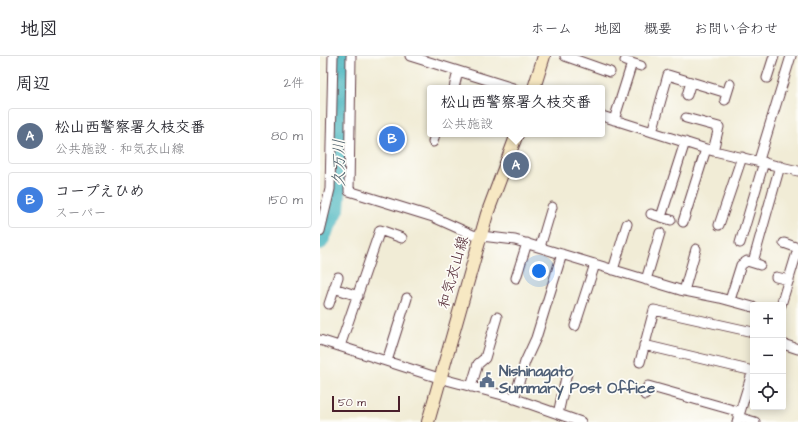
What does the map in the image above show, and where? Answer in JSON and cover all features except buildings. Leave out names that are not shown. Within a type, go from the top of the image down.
[{"type":"main road","points":[[535,85],[544,56]]},
{"type":"main road","name":"和気衣山線","points":[[428,422],[480,235],[516,137]]},
{"type":"street","points":[[320,231],[330,189],[332,56]]},
{"type":"street","points":[[351,56],[349,191],[433,217],[463,231],[527,243],[684,291],[730,300],[750,306]]},
{"type":"street","points":[[410,56],[503,85]]},
{"type":"street","points":[[565,56],[610,72]]},
{"type":"street","points":[[767,78],[774,56]]},
{"type":"street","points":[[740,243],[791,56]]},
{"type":"street","points":[[614,120],[633,64]]},
{"type":"street","points":[[455,85],[458,71]]},
{"type":"street","points":[[652,132],[657,99],[668,75],[728,92]]},
{"type":"street","points":[[687,95],[691,82]]},
{"type":"street","points":[[683,222],[709,150],[719,127],[693,116]]},
{"type":"street","points":[[605,117],[709,150],[762,161],[798,171]]},
{"type":"street","points":[[661,217],[685,142]]},
{"type":"street","points":[[719,225],[742,157]]},
{"type":"street","points":[[730,300],[740,265],[747,260],[757,264],[780,166]]},
{"type":"street","points":[[540,247],[552,207]]},
{"type":"street","points":[[651,214],[671,220]]},
{"type":"street","points":[[613,270],[627,224]]},
{"type":"street","points":[[340,346],[380,230],[402,238]]},
{"type":"street","points":[[646,280],[660,233]]},
{"type":"street","points":[[516,278],[527,243]]},
{"type":"street","points":[[782,302],[798,248],[784,243]]},
{"type":"street","points":[[684,291],[696,249]]},
{"type":"street","points":[[514,399],[525,362],[536,338],[562,254]]},
{"type":"street","points":[[576,326],[595,264]]},
{"type":"street","points":[[776,276],[789,280]]},
{"type":"street","points":[[329,304],[338,277]]},
{"type":"street","points":[[334,288],[358,296]]},
{"type":"street","points":[[387,360],[407,298]]},
{"type":"street","points":[[640,362],[654,310],[750,331]]},
{"type":"street","points":[[471,387],[478,364],[485,358],[497,323]]},
{"type":"street","points":[[320,340],[387,360],[439,378],[514,399],[580,422]]},
{"type":"street","points":[[644,345],[750,369]]},
{"type":"street","points":[[786,345],[798,349]]},
{"type":"street","points":[[558,414],[567,373]]},
{"type":"street","points":[[738,417],[752,374]]},
{"type":"street","points":[[645,395],[648,386],[755,422]]},
{"type":"waterway","name":"久万川","points":[[320,242],[337,209],[341,158],[337,116],[343,106],[344,56]]},
{"type":"place","name":"コープえひめ","points":[[392,139]]},
{"type":"place","name":"松山西警察署久枝交番","points":[[516,165]]},
{"type":"place","name":"Nishinagato Summary Post Office","points":[[487,380]]}]
